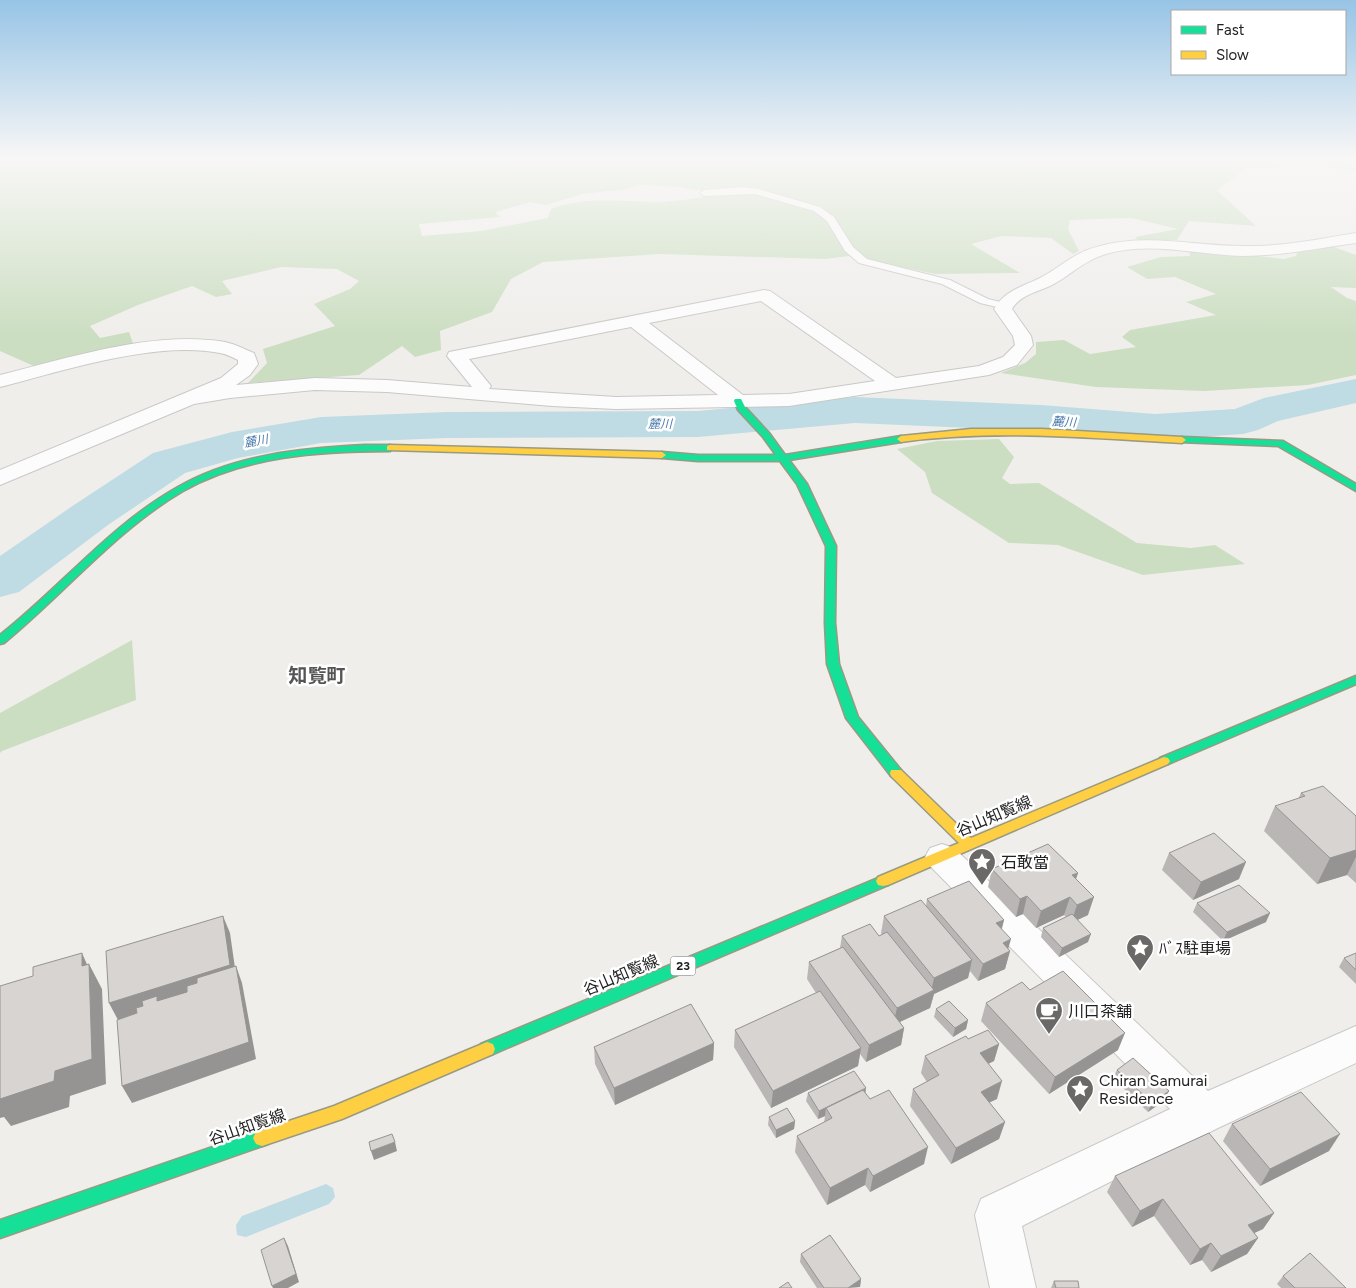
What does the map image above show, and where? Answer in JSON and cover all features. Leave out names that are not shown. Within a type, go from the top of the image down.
[{"type":"street","points":[[191,398],[230,392],[315,384],[387,386],[552,400],[616,403],[740,405],[812,397],[982,371],[1010,361],[1024,345],[1022,336],[1003,309],[1004,306],[1015,296],[1047,281],[1084,256],[1104,250],[1137,244],[1161,244],[1244,251],[1356,238]]},
{"type":"street","points":[[481,386],[456,356],[764,295],[892,384]]},
{"type":"street","points":[[635,321],[740,405],[766,435],[802,484],[831,546],[830,623],[833,664],[852,718],[956,851],[1203,1114]]},
{"type":"street","points":[[0,381],[123,353],[174,346],[225,347],[238,351],[247,357],[248,364],[243,371],[228,382],[0,478]]},
{"type":"street","points":[[0,641],[22,624],[117,536],[160,503],[190,484],[232,467],[264,459],[345,447],[634,452],[698,458],[784,458],[930,434],[980,431],[1058,432],[1138,438],[1280,443],[1356,488]]},
{"type":"street","name":"谷山知覧線","points":[[0,1229],[336,1113],[1356,680]]},
{"type":"street","points":[[1013,1288],[997,1215],[1203,1114],[1356,1044]]},
{"type":"lane","points":[[829,217],[849,249],[863,261],[946,282],[984,301],[1004,306]]},
{"type":"green space","points":[[0,217],[499,217],[419,224],[422,236],[481,231],[548,217],[1246,217],[1256,226],[1189,221],[1177,240],[1138,240],[1135,237],[1178,229],[1131,218],[1070,220],[1068,229],[1079,251],[1073,254],[1051,238],[1002,236],[971,244],[1020,273],[935,274],[850,256],[825,259],[659,254],[543,262],[511,279],[492,312],[440,331],[441,350],[415,357],[402,346],[359,375],[248,383],[267,363],[263,349],[335,326],[314,304],[350,289],[359,281],[337,269],[281,267],[222,281],[232,294],[216,297],[192,286],[138,305],[90,326],[100,338],[129,332],[134,346],[36,367],[0,351]]},
{"type":"green space","points":[[1328,245],[1356,255],[1356,288],[1331,287],[1347,298],[1356,301],[1356,375],[1308,385],[1204,391],[1096,387],[1001,373],[1025,363],[1036,354],[1036,342],[1064,340],[1090,354],[1136,347],[1122,337],[1130,330],[1216,315],[1186,302],[1216,294],[1175,277],[1147,279],[1127,267],[1161,257],[1190,256],[1189,248],[1284,259],[1296,256],[1298,250]]},
{"type":"green space","points":[[999,439],[1014,457],[1002,478],[1010,484],[1039,483],[1137,543],[1191,548],[1215,545],[1245,564],[1143,575],[1058,545],[1009,543],[932,493],[925,472],[897,449],[937,441]]},
{"type":"green space","points":[[132,640],[136,700],[0,753],[0,713]]},
{"type":"water","points":[[326,1184],[333,1188],[335,1197],[329,1204],[246,1237],[237,1235],[236,1225],[242,1216]]},
{"type":"building","points":[[1323,786],[1356,816],[1356,850],[1330,858],[1275,806],[1305,796],[1301,793]]},
{"type":"building","points":[[1214,833],[1246,862],[1201,882],[1169,853]]},
{"type":"building","points":[[1048,844],[1078,873],[1072,875],[1094,897],[1077,905],[1070,897],[1041,911],[1027,896],[1020,899],[992,869]]},
{"type":"building","points":[[969,881],[1004,920],[996,923],[1011,939],[1003,943],[1010,951],[983,964],[927,899]]},
{"type":"building","points":[[1239,885],[1270,913],[1227,932],[1197,903]]},
{"type":"building","points":[[921,900],[972,960],[934,978],[884,916]]},
{"type":"building","points":[[1072,914],[1091,934],[1062,948],[1043,928]]},
{"type":"building","points":[[223,916],[230,965],[109,1003],[106,951]]},
{"type":"building","points":[[870,924],[879,936],[887,932],[934,990],[897,1008],[842,936]]},
{"type":"building","points":[[843,947],[904,1028],[869,1045],[809,962]]},
{"type":"building","points":[[82,953],[82,966],[89,964],[92,1059],[55,1071],[54,1081],[0,1099],[0,986],[33,976],[33,967]]},
{"type":"building","points":[[1356,953],[1356,970],[1344,958]]},
{"type":"building","points":[[236,966],[249,1042],[122,1086],[117,1020],[137,1013],[136,1008],[143,1006],[142,1001],[157,996],[157,1001],[187,992],[187,986],[197,983],[197,978]]},
{"type":"building","name":"川口茶舗","points":[[1063,971],[1125,1033],[1055,1077],[986,1003],[1022,982],[1030,990]]},
{"type":"building","points":[[820,991],[861,1048],[773,1091],[735,1030]]},
{"type":"building","points":[[949,1001],[968,1020],[955,1028],[936,1009]]},
{"type":"building","points":[[691,1004],[714,1043],[614,1088],[594,1047]]},
{"type":"building","points":[[988,1030],[999,1044],[980,1053],[1002,1081],[981,1092],[1005,1122],[956,1148],[913,1089],[939,1075],[925,1056],[966,1036],[968,1039]]},
{"type":"building","points":[[1133,1058],[1169,1091],[1152,1103],[1117,1070]]},
{"type":"building","points":[[854,1071],[866,1088],[819,1111],[808,1093]]},
{"type":"building","points":[[863,1090],[870,1099],[889,1090],[928,1147],[873,1176],[868,1168],[830,1188],[797,1136],[832,1118],[826,1108]]},
{"type":"building","points":[[1301,1092],[1340,1134],[1270,1169],[1232,1124]]},
{"type":"building","points":[[787,1108],[795,1121],[776,1130],[769,1117]]},
{"type":"building","points":[[1209,1133],[1274,1213],[1248,1225],[1258,1238],[1221,1256],[1211,1243],[1200,1249],[1163,1199],[1140,1211],[1115,1176]]},
{"type":"building","points":[[392,1134],[395,1142],[371,1151],[369,1142]]},
{"type":"building","points":[[830,1235],[861,1279],[848,1288],[824,1288],[801,1254]]},
{"type":"building","points":[[284,1238],[296,1274],[272,1286],[261,1250]]},
{"type":"building","points":[[1310,1253],[1346,1288],[1295,1288],[1283,1276]]},
{"type":"building","points":[[1054,1281],[1078,1281],[1079,1288],[1056,1288]]},
{"type":"building","points":[[788,1282],[792,1288],[779,1288]]},
{"type":"waterway","name":"麓川","points":[[0,581],[91,515],[169,463],[232,445],[321,430],[447,425],[698,424],[855,410],[1041,418],[1155,427],[1243,421],[1264,411],[1356,391]]},
{"type":"traffic: fast","points":[[738,401],[741,408],[766,435],[802,484],[831,546],[830,623],[833,664],[852,718],[896,773]]},
{"type":"traffic: fast","points":[[662,455],[698,458],[784,458],[901,439]]},
{"type":"traffic: fast","points":[[1182,440],[1280,443],[1356,488]]},
{"type":"traffic: fast","points":[[0,641],[133,523],[161,501],[190,484],[237,466],[288,454],[339,449],[390,448]]},
{"type":"traffic: fast","points":[[1164,761],[1356,680]]},
{"type":"traffic: fast","points":[[487,1049],[883,881]]},
{"type":"traffic: fast","points":[[0,1229],[262,1138]]},
{"type":"traffic: slow","points":[[901,439],[936,434],[1006,431],[1182,440]]},
{"type":"traffic: slow","points":[[390,448],[662,455]]},
{"type":"traffic: slow","points":[[883,881],[1164,761]]},
{"type":"traffic: slow","points":[[896,773],[969,844]]},
{"type":"traffic: slow","points":[[262,1138],[336,1113],[487,1049]]},
{"type":"place","name":"石敢當","points":[[982,886]]},
{"type":"place","name":"ﾊﾞｽ駐車場","points":[[1140,972]]},
{"type":"place","name":"川口茶舗","points":[[1049,1035]]},
{"type":"place","name":"Chiran Samurai Residence","points":[[1080,1113]]},
{"type":"district","name":"知覧町","points":[[317,675]]}]
